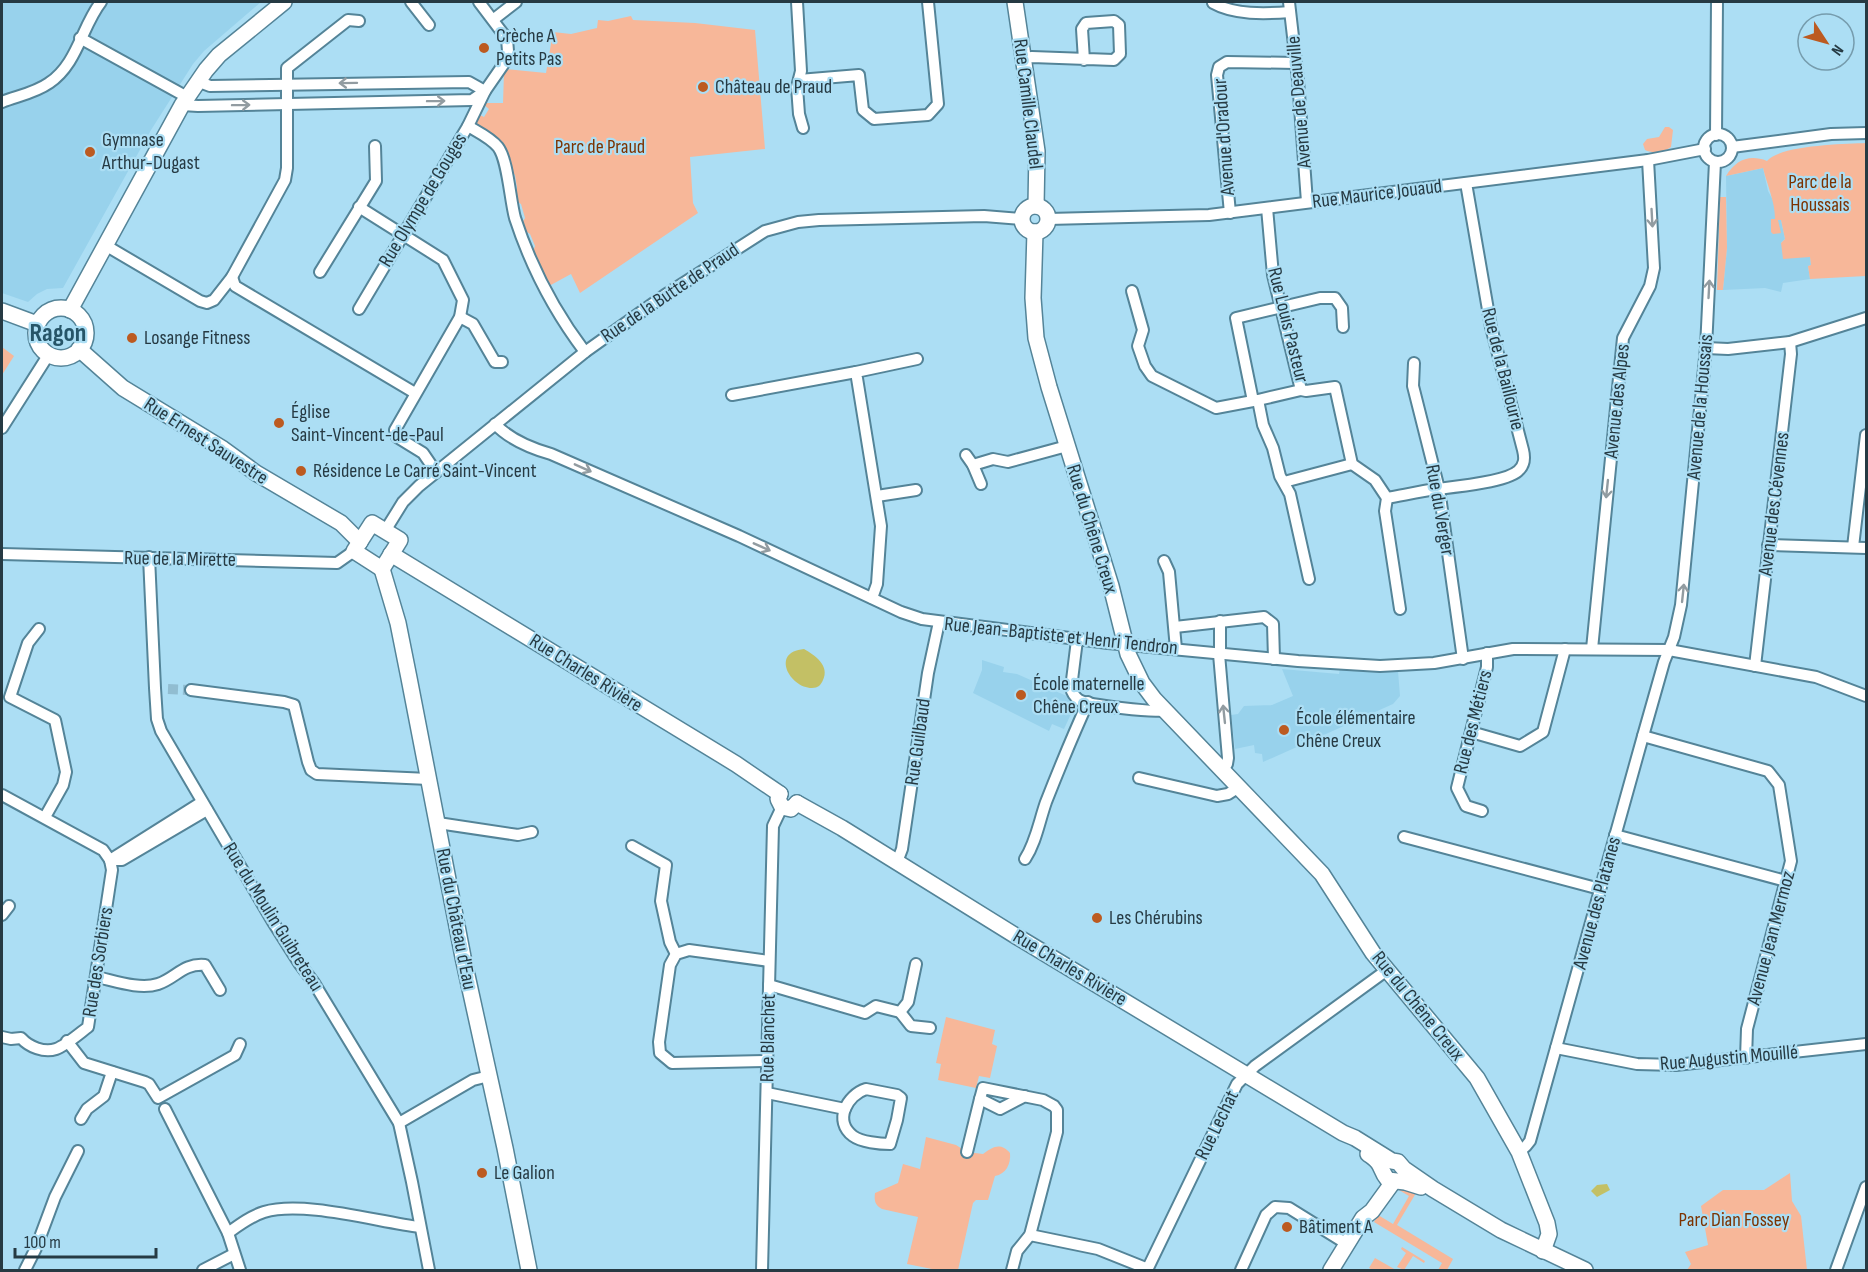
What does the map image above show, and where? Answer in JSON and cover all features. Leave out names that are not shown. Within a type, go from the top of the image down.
[{"type":"street","points":[[2,102],[43,87],[54,80],[70,60],[101,2]]},
{"type":"street","points":[[70,310],[197,81],[219,55],[284,2]]},
{"type":"street","points":[[411,2],[429,25]]},
{"type":"street","points":[[479,2],[494,19],[516,2]]},
{"type":"street","points":[[797,2],[801,71],[797,87],[799,114],[803,128]]},
{"type":"street","points":[[799,80],[860,75],[863,110],[874,119],[928,115],[938,104],[928,2]]},
{"type":"street","name":"Rue Camille Claudel","points":[[1015,2],[1037,151],[1036,206]]},
{"type":"street","points":[[1716,135],[1717,2]]},
{"type":"street","points":[[1213,3],[1224,9],[1271,13],[1289,7]]},
{"type":"street","name":"Avenue de Deauville","points":[[1289,7],[1296,63],[1307,202]]},
{"type":"street","name":"Rue Olympe de Gouges","points":[[359,309],[502,65],[508,51],[507,39],[494,19]]},
{"type":"street","points":[[105,245],[203,302],[214,300],[232,277],[285,180],[288,68],[348,20],[359,21]]},
{"type":"street","points":[[1024,58],[1084,60],[1114,60],[1120,54],[1119,25],[1114,21],[1086,23],[1082,29],[1084,60]]},
{"type":"street","points":[[80,38],[185,101],[198,106],[472,100],[485,91],[471,82],[210,86],[197,81]]},
{"type":"street","name":"Avenue d'Oradour","points":[[1230,213],[1217,75],[1220,66],[1227,62],[1296,63]]},
{"type":"street","points":[[385,83],[385,102]]},
{"type":"street","points":[[468,126],[493,142],[500,151],[515,216],[528,254],[549,298],[585,352]]},
{"type":"street","points":[[1732,147],[1831,134],[1866,133]]},
{"type":"street","points":[[1716,135],[1726,137],[1732,147],[1728,158],[1721,162],[1715,162],[1707,156],[1705,148],[1709,139],[1716,135]]},
{"type":"street","points":[[320,272],[376,180],[375,146]]},
{"type":"street","name":"Rue Maurice Jouaud","points":[[1048,219],[1230,213],[1648,160],[1705,148]]},
{"type":"street","name":"Avenue des Alpes","points":[[1592,649],[1623,338],[1650,286],[1654,268],[1648,160]]},
{"type":"street","name":"Avenue de la Houssais","points":[[1669,650],[1682,605],[1706,348],[1715,162]]},
{"type":"street","name":"Rue de la Baillourie","points":[[1439,489],[1454,489],[1513,474],[1521,467],[1524,456],[1491,327],[1466,183]]},
{"type":"street","points":[[1036,206],[1043,209],[1048,219],[1044,228],[1035,232],[1025,228],[1022,219],[1027,209],[1036,206]]},
{"type":"street","points":[[359,207],[443,260],[463,300],[460,317],[396,426],[395,432],[398,437],[423,453],[436,472]]},
{"type":"street","name":"Rue Louis Pasteur","points":[[1267,208],[1273,275],[1301,390],[1305,392],[1335,387],[1352,464]]},
{"type":"street","name":"Rue de la Butte de Praud","points":[[385,531],[403,502],[436,472],[585,352],[665,295],[765,231],[779,226],[819,220],[984,216],[1022,219]]},
{"type":"street","name":"Rue du Chêne Creux","points":[[1035,232],[1033,298],[1036,338],[1111,586],[1133,667],[1142,683],[1164,710],[1322,874],[1387,969],[1477,1078],[1519,1152],[1549,1229],[1543,1251]]},
{"type":"street","points":[[232,277],[235,286],[415,393]]},
{"type":"street","points":[[1132,291],[1143,330],[1138,346],[1145,366],[1152,376],[1216,408],[1301,390]]},
{"type":"street","points":[[1309,579],[1290,494],[1255,401],[1236,318],[1320,298],[1335,298],[1342,308],[1343,327]]},
{"type":"street","points":[[64,308],[70,310],[81,318],[85,337],[74,354],[61,357],[49,354],[39,345],[37,324],[40,318],[51,310],[64,308]]},
{"type":"street","points":[[2,311],[37,324]]},
{"type":"street","points":[[460,317],[473,324],[495,362],[502,362]]},
{"type":"street","points":[[1706,348],[1728,349],[1790,342],[1866,318]]},
{"type":"street","name":"Avenue des Cévennes","points":[[1755,666],[1790,366],[1790,342]]},
{"type":"street","name":"Rue Ernest Sauvestre","points":[[79,349],[115,382],[223,449],[256,473],[341,523],[361,541],[382,569]]},
{"type":"street","points":[[2,428],[49,354]]},
{"type":"street","points":[[732,396],[917,359]]},
{"type":"street","name":"Rue du Verger","points":[[1414,363],[1413,386],[1439,489],[1463,658]]},
{"type":"street","points":[[856,372],[881,526],[877,584],[872,598]]},
{"type":"street","name":"Rue Jean-Baptiste et Henri Tendron","points":[[495,424],[509,436],[529,446],[739,536],[908,615],[939,622],[1077,640],[1274,659],[1380,666],[1434,663],[1513,649],[1669,650],[1816,677],[1866,696]]},
{"type":"street","points":[[1853,547],[1866,435]]},
{"type":"street","points":[[973,465],[993,459],[1008,462],[1067,446]]},
{"type":"street","points":[[966,455],[981,484]]},
{"type":"street","points":[[1284,482],[1352,464],[1375,480],[1387,498],[1385,511],[1400,609]]},
{"type":"street","points":[[1387,498],[1439,489]]},
{"type":"street","points":[[877,496],[916,490]]},
{"type":"street","points":[[361,541],[372,523],[400,540],[382,569]]},
{"type":"street","name":"Rue de la Mirette","points":[[2,554],[337,563],[361,541]]},
{"type":"street","points":[[1768,545],[1866,548]]},
{"type":"street","name":"Rue Charles Rivière","points":[[391,554],[736,764],[781,800],[785,790],[792,790],[796,794],[797,803],[1343,1133],[1351,1143],[1393,1173],[1433,1189],[1502,1230],[1585,1270]]},
{"type":"street","name":"Rue du Moulin Guibreteau","points":[[149,557],[155,688],[161,731],[273,922],[314,983],[399,1123],[429,1270]]},
{"type":"street","points":[[1164,561],[1169,572],[1176,649]]},
{"type":"street","name":"Rue du Château d'Eau","points":[[382,569],[398,623],[463,957],[529,1270]]},
{"type":"street","points":[[1175,627],[1264,617],[1273,624],[1274,659]]},
{"type":"street","points":[[1220,621],[1220,654],[1228,758],[1222,770]]},
{"type":"street","name":"Rue Guilbaud","points":[[897,862],[902,849],[928,673],[939,622]]},
{"type":"street","points":[[39,629],[28,643],[10,697],[55,720],[66,772],[63,785],[45,817]]},
{"type":"street","points":[[1077,640],[1071,692],[1081,701],[1150,711],[1164,710]]},
{"type":"street","points":[[1471,732],[1520,746],[1543,732],[1565,649]]},
{"type":"street","name":"Avenue des Platanes","points":[[1519,1152],[1530,1141],[1669,650]]},
{"type":"street","name":"Rue des Métiers","points":[[1482,811],[1466,806],[1457,788],[1487,667],[1487,653]]},
{"type":"street","points":[[155,688],[168,689]]},
{"type":"street","points":[[191,690],[294,705],[308,762],[311,770],[317,774],[429,779]]},
{"type":"street","points":[[1025,860],[1034,844],[1037,828],[1088,702]]},
{"type":"street","name":"Avenue Jean Mermoz","points":[[1643,736],[1768,771],[1779,785],[1791,861],[1748,1029],[1746,1058]]},
{"type":"street","points":[[1139,778],[1217,796],[1228,794],[1239,787]]},
{"type":"street","points":[[2,795],[103,850],[110,860],[205,806]]},
{"type":"street","name":"Rue Blanchet","points":[[762,1270],[773,826],[781,800]]},
{"type":"street","points":[[438,823],[518,835],[532,832]]},
{"type":"street","points":[[1615,835],[1786,881]]},
{"type":"street","points":[[1404,837],[1600,889]]},
{"type":"street","points":[[632,846],[666,865],[661,900],[670,942],[676,954]]},
{"type":"street","name":"Rue des Sorbiers","points":[[2,1037],[21,1038],[27,1045],[39,1049],[56,1049],[88,1027],[112,870],[110,860]]},
{"type":"street","points":[[768,1061],[672,1063],[660,1053],[659,1042],[670,965],[676,954],[689,950],[770,961]]},
{"type":"street","points":[[97,978],[137,985],[158,984],[193,964],[204,965],[220,990]]},
{"type":"street","points":[[900,1012],[908,1002],[916,964]]},
{"type":"street","name":"Rue Lechat","points":[[1148,1270],[1237,1084],[1387,969]]},
{"type":"street","points":[[769,985],[865,1013],[876,1006],[900,1012],[911,1026],[930,1028]]},
{"type":"street","points":[[67,1041],[84,1063],[145,1082],[149,1084],[158,1098],[235,1055],[240,1044]]},
{"type":"street","name":"Rue Augustin Mouillé","points":[[1556,1048],[1637,1064],[1676,1065],[1866,1044]]},
{"type":"street","points":[[81,1119],[87,1109],[105,1096],[112,1072]]},
{"type":"street","points":[[399,1123],[473,1080],[489,1076]]},
{"type":"street","points":[[967,1152],[983,1088],[1042,1100],[1057,1110],[1057,1132],[1029,1234],[1017,1251],[1012,1270]]},
{"type":"street","points":[[866,1089],[897,1095],[901,1098],[890,1144],[852,1135],[843,1120],[845,1109],[847,1100],[857,1092],[866,1089]]},
{"type":"street","points":[[767,1093],[845,1109]]},
{"type":"street","points":[[980,1099],[1000,1109],[1025,1096]]},
{"type":"street","points":[[165,1109],[228,1233],[240,1270]]},
{"type":"street","points":[[25,1270],[36,1248],[55,1197],[78,1151]]},
{"type":"street","points":[[1331,1270],[1366,1214],[1372,1211],[1393,1173]]},
{"type":"street","points":[[1836,1270],[1866,1186]]},
{"type":"street","points":[[1241,1270],[1266,1215],[1275,1206],[1289,1208],[1347,1244]]},
{"type":"street","points":[[228,1233],[264,1212],[284,1209],[310,1210],[420,1227]]},
{"type":"street","points":[[1029,1234],[1098,1249],[1148,1270]]},
{"type":"street","points":[[203,1270],[234,1254]]},
{"type":"shaded area","points":[[2,2],[261,2],[204,51],[193,64],[151,130],[63,288],[47,289],[28,302],[2,293]]},
{"type":"shaded area","points":[[1763,168],[1768,191],[1775,204],[1775,219],[1781,220],[1785,239],[1781,243],[1810,257],[1811,265],[1808,266],[1810,279],[1783,283],[1781,292],[1765,288],[1723,290],[1727,248],[1726,176]]},
{"type":"shaded area","points":[[804,649],[817,658],[825,670],[819,686],[812,688],[804,686],[797,682],[787,670],[788,656]]},
{"type":"shaded area","name":"École maternelle Chêne Creux","points":[[982,660],[1004,667],[1003,672],[1017,674],[1069,697],[1069,700],[1076,703],[1064,729],[1052,724],[1049,731],[973,693],[982,670]]},
{"type":"shaded area","name":"École élémentaire Chêne Creux","points":[[1340,668],[1398,671],[1400,696],[1393,704],[1263,762],[1262,754],[1255,753],[1254,745],[1235,749],[1231,715],[1238,714],[1244,706],[1272,705],[1293,696],[1282,669],[1339,674]]},
{"type":"shaded area","points":[[1607,1184],[1610,1190],[1597,1197],[1591,1191],[1597,1185]]},
{"type":"green space","name":"Parc de Praud","points":[[631,16],[633,20],[695,23],[755,30],[765,149],[690,157],[693,203],[698,213],[580,293],[571,274],[549,286],[533,252],[535,246],[530,234],[524,230],[522,223],[525,218],[521,204],[516,201],[515,175],[478,126],[476,120],[478,114],[484,117],[489,109],[484,105],[485,103],[503,103],[506,69],[546,73],[553,32],[571,34],[597,28],[598,20],[608,21]]},
{"type":"green space","points":[[1665,127],[1673,130],[1671,147],[1658,152],[1645,150],[1643,144],[1647,139],[1659,137]]},
{"type":"green space","name":"Parc de la Houssais","points":[[1866,143],[1866,276],[1810,279],[1808,266],[1811,265],[1810,257],[1783,259],[1781,243],[1785,239],[1781,220],[1778,220],[1781,233],[1771,232],[1771,219],[1775,219],[1775,212],[1763,168],[1726,176],[1739,162],[1749,158],[1767,161],[1774,156],[1798,149]]},
{"type":"green space","points":[[1720,197],[1726,197],[1727,248],[1723,290],[1717,290]]},
{"type":"green space","points":[[2,347],[14,356],[2,375]]},
{"type":"green space","points":[[946,1017],[995,1030],[992,1044],[997,1046],[990,1078],[979,1076],[976,1088],[938,1080],[941,1064],[936,1063]]},
{"type":"green space","points":[[926,1137],[956,1145],[967,1152],[983,1154],[1000,1147],[1010,1153],[1007,1168],[995,1176],[988,1200],[976,1200],[973,1203],[958,1270],[937,1270],[907,1264],[918,1217],[882,1209],[875,1201],[875,1193],[898,1183],[903,1164],[920,1169]]},
{"type":"green space","name":"Parc Dian Fossey","points":[[1790,1173],[1792,1201],[1801,1216],[1807,1270],[1687,1270],[1691,1264],[1685,1252],[1708,1245],[1701,1206],[1723,1190],[1764,1190]]},
{"type":"green space","points":[[1400,1189],[1416,1193],[1397,1225],[1453,1259],[1447,1270],[1438,1270],[1442,1263],[1374,1222],[1378,1215],[1393,1224],[1409,1196]]},
{"type":"green space","points":[[1402,1247],[1425,1261],[1424,1263],[1413,1256],[1404,1270],[1397,1267],[1406,1253],[1401,1249]]},
{"type":"green space","points":[[1375,1258],[1396,1270],[1369,1268]]},
{"type":"tunnel","points":[[168,689],[191,690]]},
{"type":"place","name":"Crèche A Petits Pas","points":[[484,48]]},
{"type":"place","name":"Château de Praud","points":[[703,87]]},
{"type":"place","name":"Gymnase Arthur-Dugast","points":[[90,152]]},
{"type":"place","name":"Losange Fitness","points":[[132,338]]},
{"type":"place","name":"Église Saint-Vincent-de-Paul","points":[[279,423]]},
{"type":"place","name":"Résidence Le Carré Saint-Vincent","points":[[301,471]]},
{"type":"place","name":"École maternelle Chêne Creux","points":[[1021,695]]},
{"type":"place","name":"École élémentaire Chêne Creux","points":[[1284,730]]},
{"type":"place","name":"Les Chérubins","points":[[1097,918]]},
{"type":"place","name":"Le Galion","points":[[482,1173]]},
{"type":"place","name":"Bâtiment A","points":[[1287,1227]]},
{"type":"district","name":"Ragon","points":[[58,333]]}]
